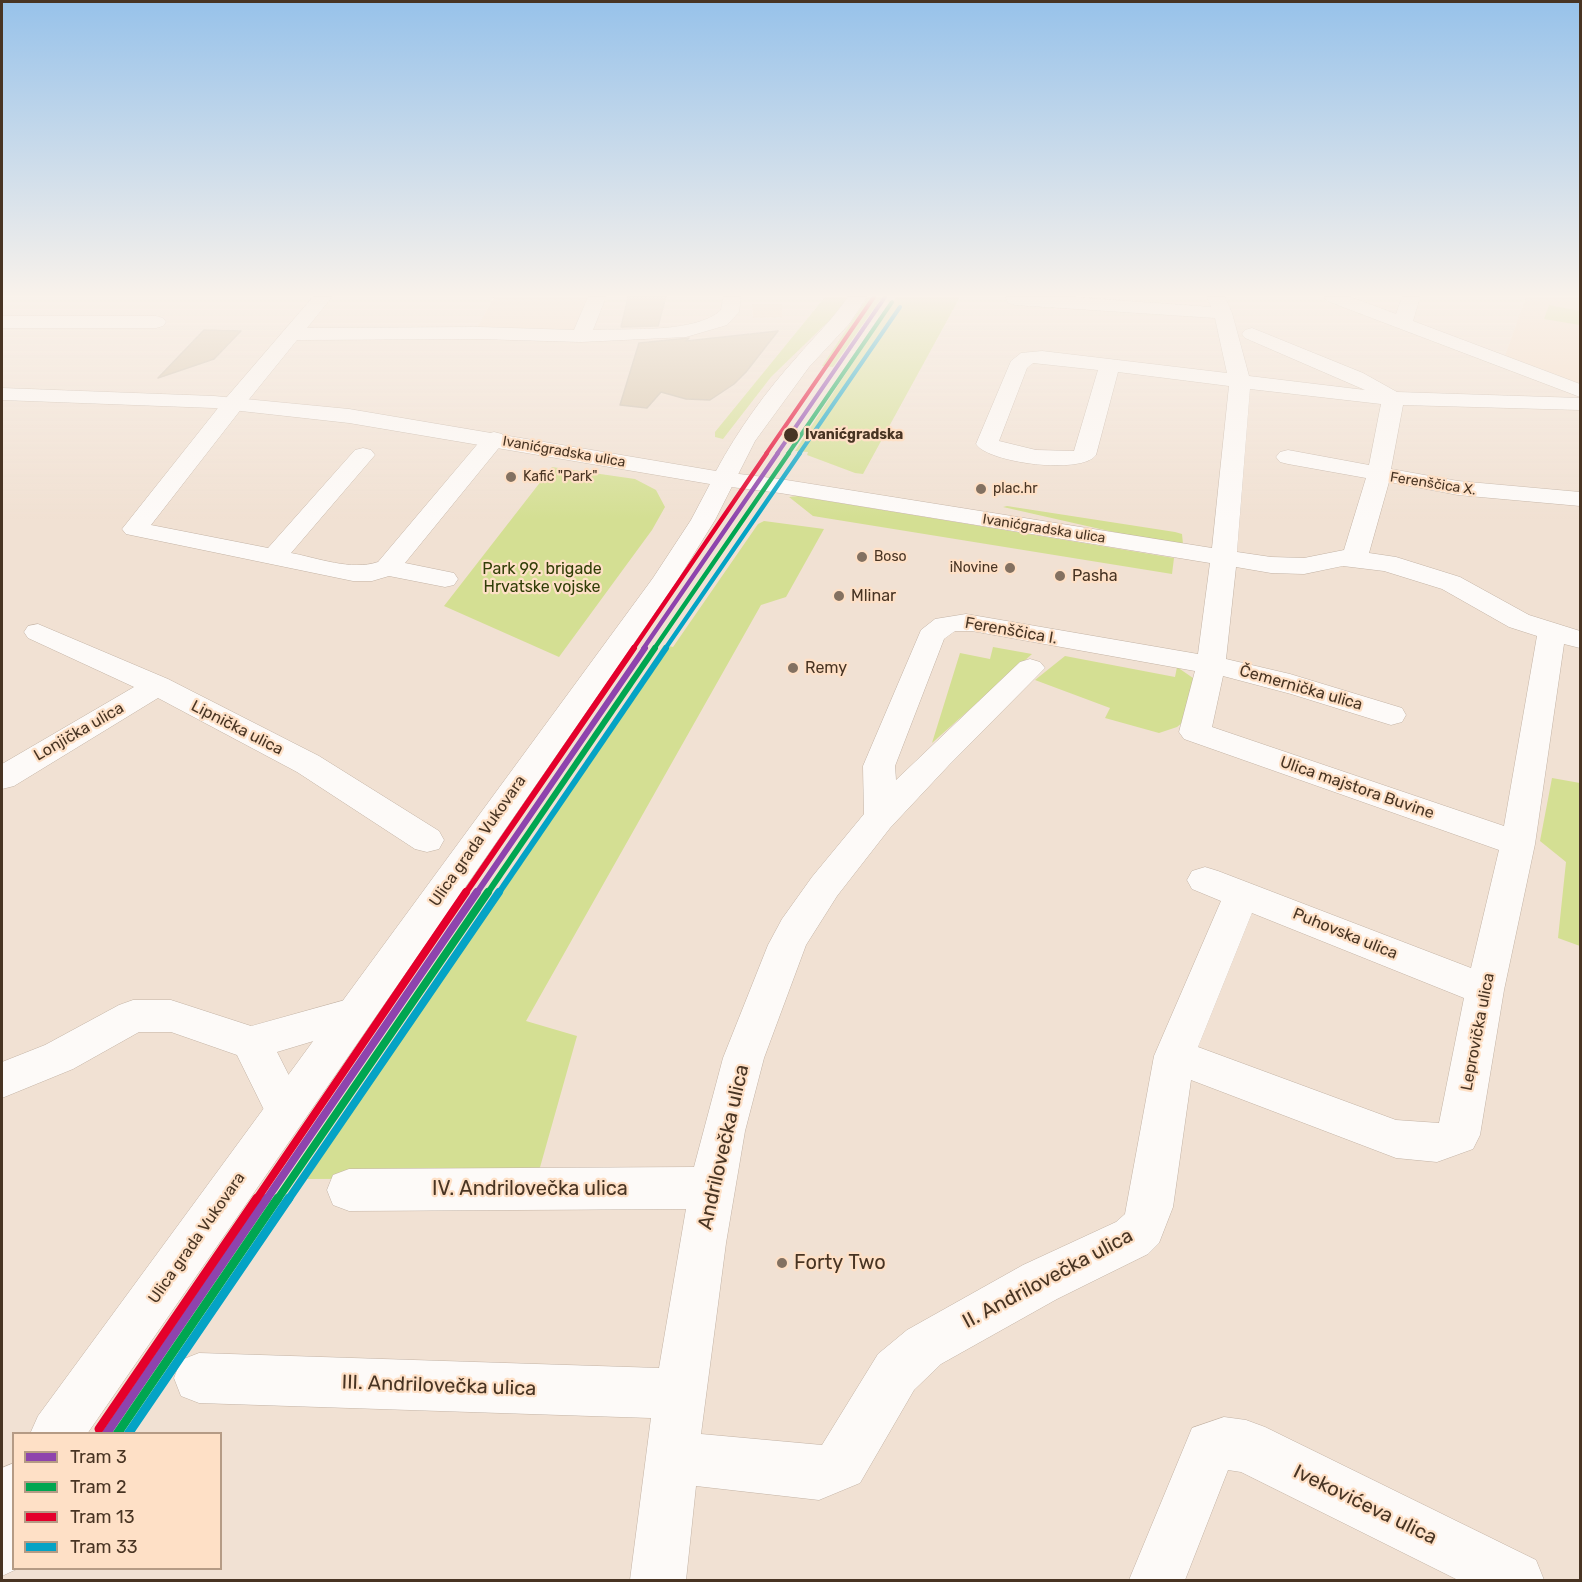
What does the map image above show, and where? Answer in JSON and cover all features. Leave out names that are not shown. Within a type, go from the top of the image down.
[{"type":"street","points":[[261,371],[135,529],[353,573],[372,573],[387,568],[445,579]]},
{"type":"street","name":"Ulica grada Vukovara","points":[[57,1432],[664,580],[703,520],[744,440],[796,371]]},
{"type":"street","points":[[1016,371],[987,444],[1005,451],[1068,460],[1080,459],[1084,455],[1108,371]]},
{"type":"street","points":[[1146,371],[1393,399],[1581,405]]},
{"type":"street","points":[[1211,665],[1224,559],[1240,383],[1237,371]]},
{"type":"street","points":[[1341,371],[1385,392],[1393,399]]},
{"type":"street","points":[[1527,371],[1581,391]]},
{"type":"street","name":"Ivanićgradska ulica","points":[[2,394],[104,396],[234,403],[349,416],[723,479],[780,486],[1224,559],[1290,567],[1354,558],[1387,562],[1444,580],[1519,621],[1570,632]]},
{"type":"street","points":[[1354,558],[1365,531],[1379,475],[1393,399]]},
{"type":"street","name":"Ivanićgradska ulica","points":[[387,568],[494,439]]},
{"type":"street","points":[[273,558],[363,455]]},
{"type":"street","name":"Ferenščica X.","points":[[1288,457],[1484,492],[1581,499]]},
{"type":"street","name":"Ferenščica I.","points":[[881,814],[879,766],[931,636],[938,627],[958,622],[972,623],[1211,665]]},
{"type":"street","name":"Lipnička ulica","points":[[38,632],[158,686],[308,764],[428,840]]},
{"type":"street","name":"Leprovička ulica","points":[[1174,1056],[1396,1139],[1437,1143],[1458,1135],[1485,990],[1570,632]]},
{"type":"street","name":"Čemernička ulica","points":[[1211,665],[1295,684],[1391,715]]},
{"type":"street","name":"Ulica majstora Buvine","points":[[1211,665],[1195,732],[1518,844]]},
{"type":"street","name":"Andrilovečka ulica","points":[[658,1581],[679,1394],[711,1188],[734,1085],[759,1013],[798,924],[881,814],[1030,668]]},
{"type":"street","name":"Lonjička ulica","points":[[5,771],[158,686]]},
{"type":"street","name":"Puhovska ulica","points":[[1223,887],[1485,990]]},
{"type":"street","name":"II. Andrilovečka ulica","points":[[672,1457],[819,1473],[841,1464],[896,1372],[924,1347],[1040,1282],[1132,1238],[1143,1228],[1150,1207],[1174,1056],[1223,887]]},
{"type":"street","points":[[2,1080],[59,1057],[133,1016],[171,1016],[251,1043],[356,1013]]},
{"type":"street","points":[[251,1043],[286,1112]]},
{"type":"street","name":"IV. Andrilovečka ulica","points":[[349,1190],[711,1188]]},
{"type":"street","name":"III. Andrilovečka ulica","points":[[199,1378],[679,1394]]},
{"type":"street","name":"Ulica grada Vukovara","points":[[66,1432],[93,1384]]},
{"type":"street","name":"Ivekovićeva ulica","points":[[1157,1581],[1211,1447],[1224,1443],[1246,1446],[1516,1581]]},
{"type":"street","points":[[2,1506],[12,1493]]},
{"type":"street","points":[[2,1548],[12,1528]]},
{"type":"shaded area","points":[[1543,371],[1580,371],[1580,385]]},
{"type":"green space","points":[[765,371],[777,371],[723,439],[715,437],[715,432]]},
{"type":"green space","points":[[848,371],[920,371],[863,474],[807,455],[808,452],[795,451]]},
{"type":"green space","name":"Park 99. brigade Hrvatske vojske","points":[[552,467],[635,479],[656,490],[665,507],[652,530],[559,657],[444,606]]},
{"type":"green space","points":[[798,496],[1174,558],[1172,574],[813,516],[789,497]]},
{"type":"green space","points":[[1003,507],[1175,532],[1182,534],[1183,544],[1131,536]]},
{"type":"green space","points":[[764,521],[824,529],[786,597],[761,605],[526,1021],[577,1036],[537,1178],[307,1179],[664,645],[673,647],[758,524]]},
{"type":"green space","points":[[993,647],[1032,654],[932,743],[960,653],[990,659]]},
{"type":"green space","points":[[1065,656],[1175,677],[1177,667],[1193,678],[1196,702],[1188,718],[1177,727],[1159,733],[1105,718],[1110,708],[1035,680]]},
{"type":"green space","points":[[1552,778],[1580,783],[1580,946],[1558,938],[1566,862],[1540,841]]},
{"type":"building","points":[[165,371],[179,371],[158,378]]},
{"type":"building","points":[[630,371],[747,371],[734,384],[710,400],[686,399],[661,392],[647,408],[620,405]]},
{"type":"tram line","name":"13","points":[[99,1429],[823,371]]},
{"type":"tram line","name":"3","points":[[107,1432],[834,371]]},
{"type":"tram line","name":"2","points":[[118,1432],[845,371]]},
{"type":"tram line","name":"33","points":[[129,1432],[856,371]]},
{"type":"place","name":"Ivanićgradska","points":[[791,435]]},
{"type":"place","name":"Kafić \"Park\"","points":[[511,477]]},
{"type":"place","name":"plac.hr","points":[[981,489]]},
{"type":"place","name":"Boso","points":[[862,557]]},
{"type":"place","name":"iNovine","points":[[1010,568]]},
{"type":"place","name":"Pasha","points":[[1060,576]]},
{"type":"place","name":"Mlinar","points":[[839,596]]},
{"type":"place","name":"Remy","points":[[793,668]]},
{"type":"place","name":"Forty Two","points":[[782,1263]]}]
